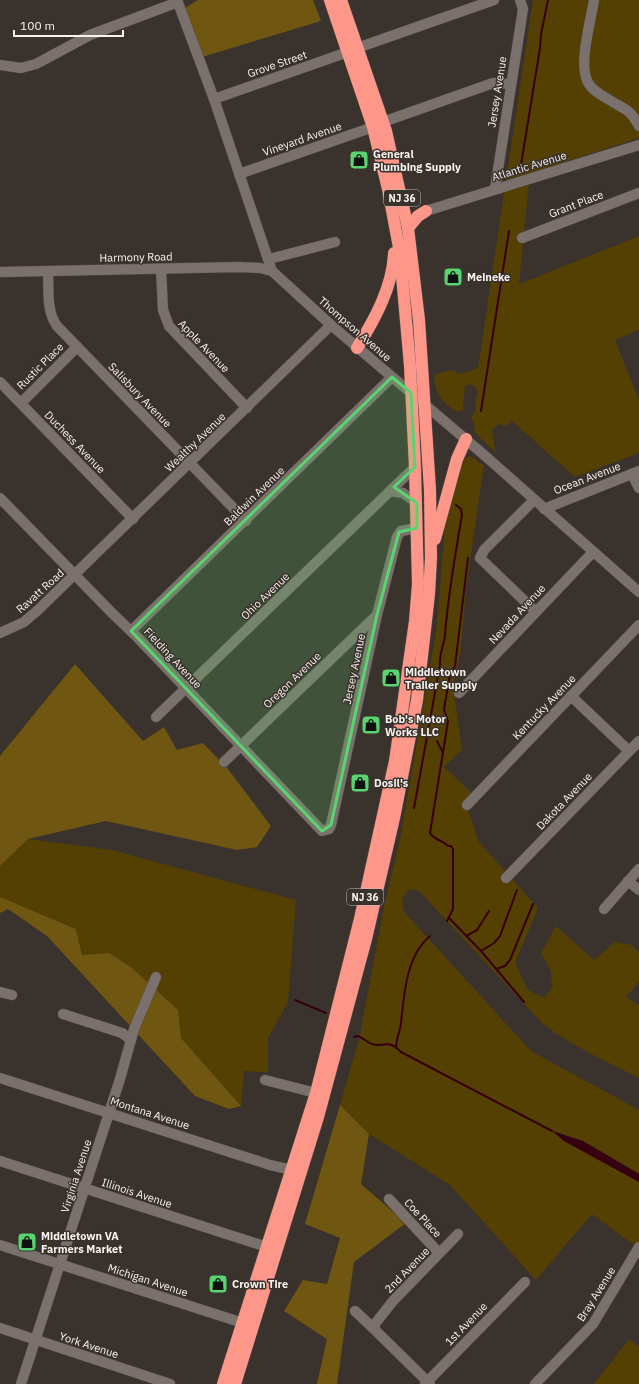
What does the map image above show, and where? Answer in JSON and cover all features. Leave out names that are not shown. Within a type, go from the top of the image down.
[{"type":"highway","name":"NJ 36","points":[[330,0],[353,50]]},
{"type":"highway","name":"NJ 36","points":[[235,1384],[318,1117],[366,939],[394,818],[417,700],[425,635],[431,558],[430,490],[418,320],[404,203],[353,50],[341,0]]},
{"type":"highway","name":"NJ 36","points":[[223,1384],[316,1093],[360,919],[395,761],[415,621],[418,568],[417,503],[411,394],[400,253],[378,124]]},
{"type":"highway","points":[[404,203],[412,208],[426,210]]},
{"type":"highway","points":[[408,228],[418,216],[426,210]]},
{"type":"highway","points":[[358,348],[368,331],[392,274],[395,226]]},
{"type":"highway","points":[[431,558],[441,513],[466,439]]},
{"type":"street","name":"Grove Street","points":[[214,99],[494,0]]},
{"type":"street","name":"Jersey Avenue","points":[[495,189],[523,9],[520,0]]},
{"type":"street","points":[[594,0],[584,62],[585,76],[589,84],[596,92],[625,108],[633,115],[639,126]]},
{"type":"street","points":[[0,65],[21,68],[36,64],[90,35],[178,1],[214,99],[269,259],[272,272]]},
{"type":"street","name":"Vineyard Avenue","points":[[239,174],[493,83],[511,84]]},
{"type":"street","name":"Atlantic Avenue","points":[[426,210],[639,145]]},
{"type":"street","name":"Grant Place","points":[[522,238],[639,193]]},
{"type":"street","points":[[269,259],[335,242]]},
{"type":"street","name":"Harmony Road","points":[[0,272],[250,268],[272,272]]},
{"type":"street","name":"Apple Avenue","points":[[161,269],[163,310],[169,326],[247,408]]},
{"type":"street","name":"Salisbury Avenue","points":[[48,271],[51,315],[57,326],[246,521]]},
{"type":"street","name":"Thompson Avenue","points":[[272,272],[411,394],[466,439],[639,592]]},
{"type":"street","name":"Wealthy Avenue","points":[[75,576],[331,325]]},
{"type":"street","name":"Rustic Place","points":[[21,402],[77,347]]},
{"type":"street","name":"Baldwin Avenue","points":[[132,631],[392,377]]},
{"type":"street","name":"Duchess Avenue","points":[[0,382],[134,519]]},
{"type":"street","name":"Ohio Avenue","points":[[156,717],[415,467]]},
{"type":"street","points":[[636,472],[639,488]]},
{"type":"street","name":"Ocean Avenue","points":[[544,509],[636,472]]},
{"type":"street","points":[[390,491],[403,493],[417,503]]},
{"type":"street","name":"Fielding Avenue","points":[[0,498],[75,576],[132,631],[318,828],[322,831],[329,829]]},
{"type":"street","points":[[534,500],[484,550],[480,558],[536,612]]},
{"type":"street","name":"Jersey Avenue","points":[[329,829],[377,615],[397,537],[401,532],[417,528]]},
{"type":"street","name":"Nevada Avenue","points":[[459,694],[593,552]]},
{"type":"street","name":"Ravatt Road","points":[[0,633],[16,627],[29,618],[75,576]]},
{"type":"street","name":"Oregon Avenue","points":[[224,762],[377,615]]},
{"type":"street","name":"Kentucky Avenue","points":[[467,805],[639,625]]},
{"type":"street","points":[[571,696],[629,751]]},
{"type":"street","name":"Dakota Avenue","points":[[506,878],[639,741]]},
{"type":"street","points":[[604,909],[639,869]]},
{"type":"street","points":[[628,881],[639,890]]},
{"type":"street","name":"Virginia Avenue","points":[[21,1384],[85,1188],[131,1040],[156,977]]},
{"type":"street","points":[[0,992],[12,996]]},
{"type":"street","points":[[63,1014],[122,1034],[131,1040]]},
{"type":"street","name":"Montana Avenue","points":[[0,1078],[270,1165],[292,1170]]},
{"type":"street","points":[[265,1080],[316,1093]]},
{"type":"street","name":"Illinois Avenue","points":[[0,1161],[267,1247]]},
{"type":"street","name":"Coe Place","points":[[389,1199],[439,1253]]},
{"type":"street","name":"2nd Avenue","points":[[374,1326],[439,1253],[458,1234]]},
{"type":"street","name":"Michigan Avenue","points":[[0,1245],[242,1323]]},
{"type":"street","name":"Bray Avenue","points":[[535,1384],[594,1324],[639,1247]]},
{"type":"street","name":"1st Avenue","points":[[427,1383],[525,1282]]},
{"type":"street","points":[[355,1311],[374,1326],[427,1383]]},
{"type":"street","name":"York Avenue","points":[[0,1328],[170,1384]]},
{"type":"highlighted area","points":[[392,377],[411,393],[415,467],[394,487],[417,503],[417,528],[399,532],[377,615],[331,825],[322,831],[131,631]]},
{"type":"shaded area","points":[[198,0],[313,0],[321,21],[202,57],[183,9]]},
{"type":"shaded area","points":[[533,0],[639,0],[639,138],[530,173],[519,284],[639,236],[639,330],[615,340],[639,400],[639,453],[575,477],[511,420],[507,426],[499,424],[492,430],[496,453],[474,432],[475,427],[471,417],[476,411],[475,400],[478,393],[477,389],[470,384],[465,386],[463,410],[457,412],[444,401],[435,385],[435,374],[452,370],[461,374],[478,368]]},
{"type":"shaded area","points":[[470,456],[484,465],[466,588],[461,649],[453,686],[462,750],[444,767],[473,794],[465,802],[479,842],[538,908],[515,963],[528,990],[544,998],[552,987],[551,971],[541,953],[556,926],[594,960],[615,942],[632,945],[639,952],[639,982],[626,997],[639,1005],[639,1078],[577,1046],[542,1023],[419,891],[410,890],[404,896],[403,906],[406,914],[531,1051],[639,1110],[639,1174],[583,1141],[553,1131],[564,1141],[639,1182],[639,1249],[592,1214],[536,1280],[450,1185],[369,1134],[340,1105],[359,1039],[385,902],[401,835],[437,626],[445,526],[462,463],[465,458]]},
{"type":"shaded area","points":[[75,664],[143,741],[164,727],[177,750],[203,743],[228,769],[271,826],[257,847],[237,850],[106,821],[28,839],[0,866],[0,756]]},
{"type":"shaded area","points":[[28,839],[112,850],[296,900],[288,1002],[268,1038],[268,1072],[244,1071],[241,1106],[181,1038],[178,1010],[132,968],[109,953],[82,955],[76,929],[0,897],[0,866]]},
{"type":"shaded area","points":[[0,897],[76,929],[82,955],[109,953],[132,968],[178,1010],[181,1038],[241,1106],[229,1109],[195,1096],[47,936],[8,909],[0,913]]},
{"type":"shaded area","points":[[340,1105],[369,1134],[361,1184],[406,1223],[354,1262],[337,1384],[317,1384],[327,1339],[284,1311],[303,1280],[327,1284],[340,1238],[305,1224]]},
{"type":"shaded area","points":[[552,1131],[583,1141],[639,1174],[639,1182],[564,1141]]},
{"type":"shaded area","points":[[629,1339],[639,1347],[639,1384],[594,1384]]},
{"type":"waterway","points":[[521,165],[541,34],[548,0]]},
{"type":"waterway","points":[[481,411],[509,231]]},
{"type":"waterway","points":[[414,808],[440,665],[454,560],[462,515],[461,509],[456,505]]},
{"type":"waterway","points":[[447,921],[453,909],[453,849],[451,846],[448,846],[430,833],[448,721],[444,710],[450,675],[455,666],[468,558]]},
{"type":"waterway","points":[[437,741],[443,753]]},
{"type":"waterway","points":[[481,951],[494,943],[500,936],[517,890]]},
{"type":"waterway","points":[[496,969],[505,966],[510,960],[533,904]]},
{"type":"waterway","points":[[466,936],[477,930],[489,911]]},
{"type":"waterway","points":[[449,918],[481,951],[524,1002]]},
{"type":"waterway","points":[[396,1048],[405,988],[411,965],[422,944],[430,936]]},
{"type":"waterway","points":[[295,1000],[326,1013]]},
{"type":"waterway","points":[[354,1037],[358,1036],[372,1044],[393,1045],[401,1052],[552,1131]]},
{"type":"place","name":"General Plumbing Supply","points":[[359,160]]},
{"type":"place","name":"Meineke","points":[[453,277]]},
{"type":"place","name":"Middletown Trailer Supply","points":[[391,678]]},
{"type":"place","name":"Bob's Motor Works LLC","points":[[371,725]]},
{"type":"place","name":"Dosil's","points":[[360,783]]},
{"type":"place","name":"Middletown VA Farmers Market","points":[[27,1242]]},
{"type":"place","name":"Crown Tire","points":[[218,1284]]}]
